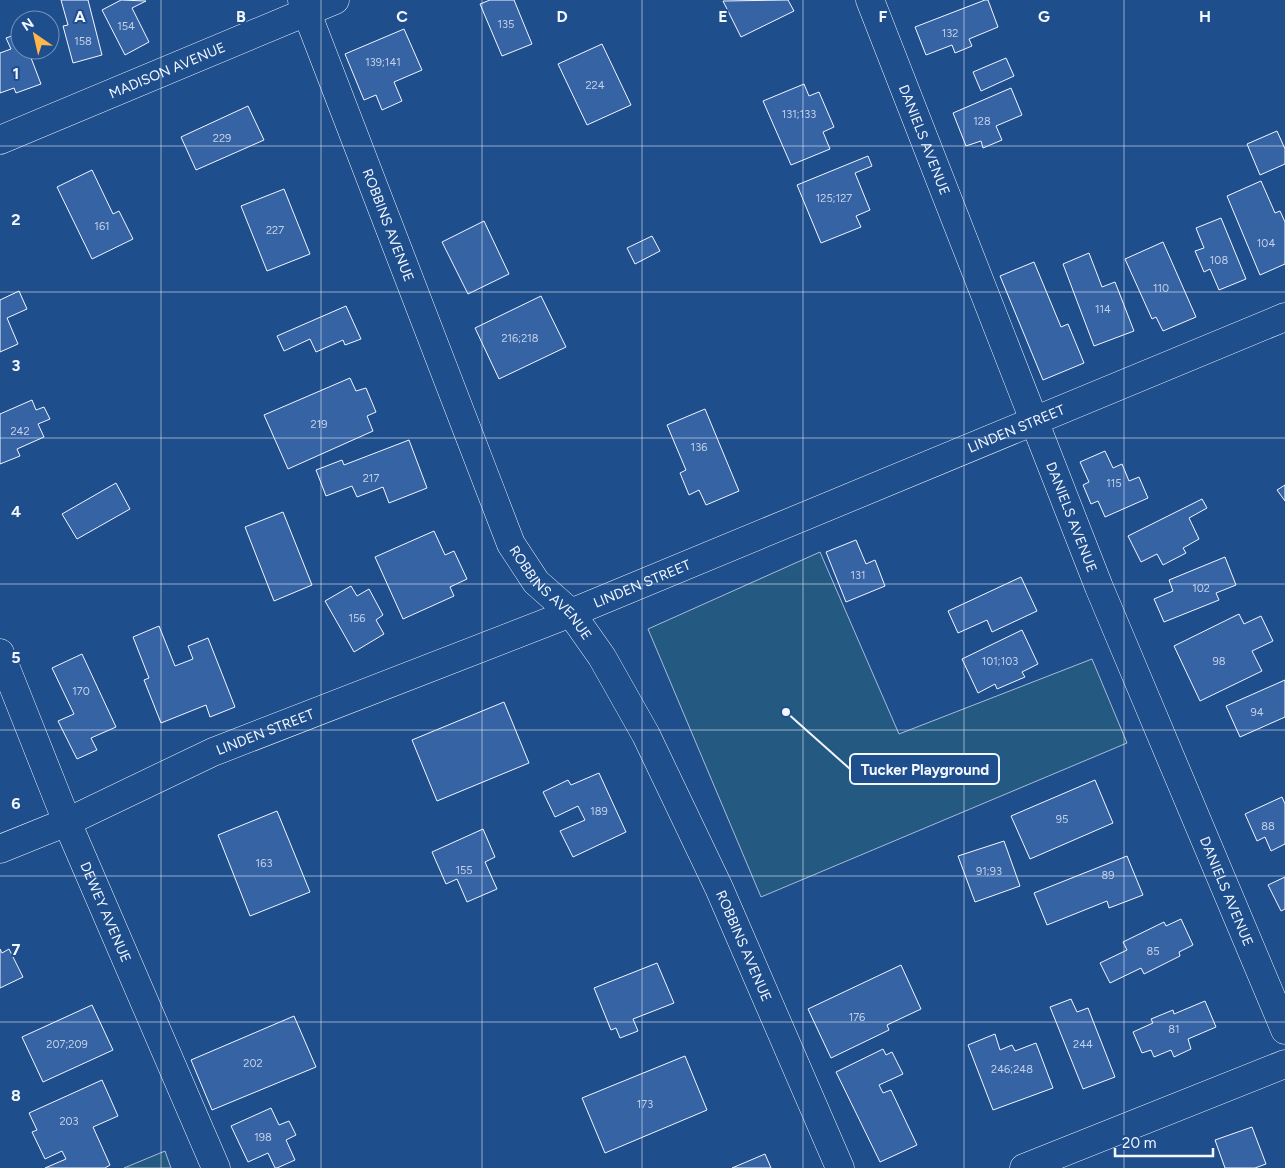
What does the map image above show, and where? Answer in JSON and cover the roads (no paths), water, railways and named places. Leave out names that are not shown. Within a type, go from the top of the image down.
[{"type":"street","name":"MADISON AVENUE","points":[[0,140],[305,6],[335,0]]},
{"type":"street","name":"DANIELS AVENUE","points":[[870,0],[1174,768],[1285,1030]]},
{"type":"street","name":"ROBBINS AVENUE","points":[[305,6],[511,544],[536,582],[571,613],[602,658],[654,753],[719,888],[840,1168]]},
{"type":"street","name":"LINDEN STREET","points":[[0,849],[67,822],[213,752],[571,613],[1036,422],[1285,317]]},
{"type":"street","name":"DEWEY AVENUE","points":[[0,654],[67,822],[216,1168]]},
{"type":"street","points":[[1024,1168],[1285,1064]]},
{"type":"place","name":"Tucker Playground","points":[[786,712]]}]
